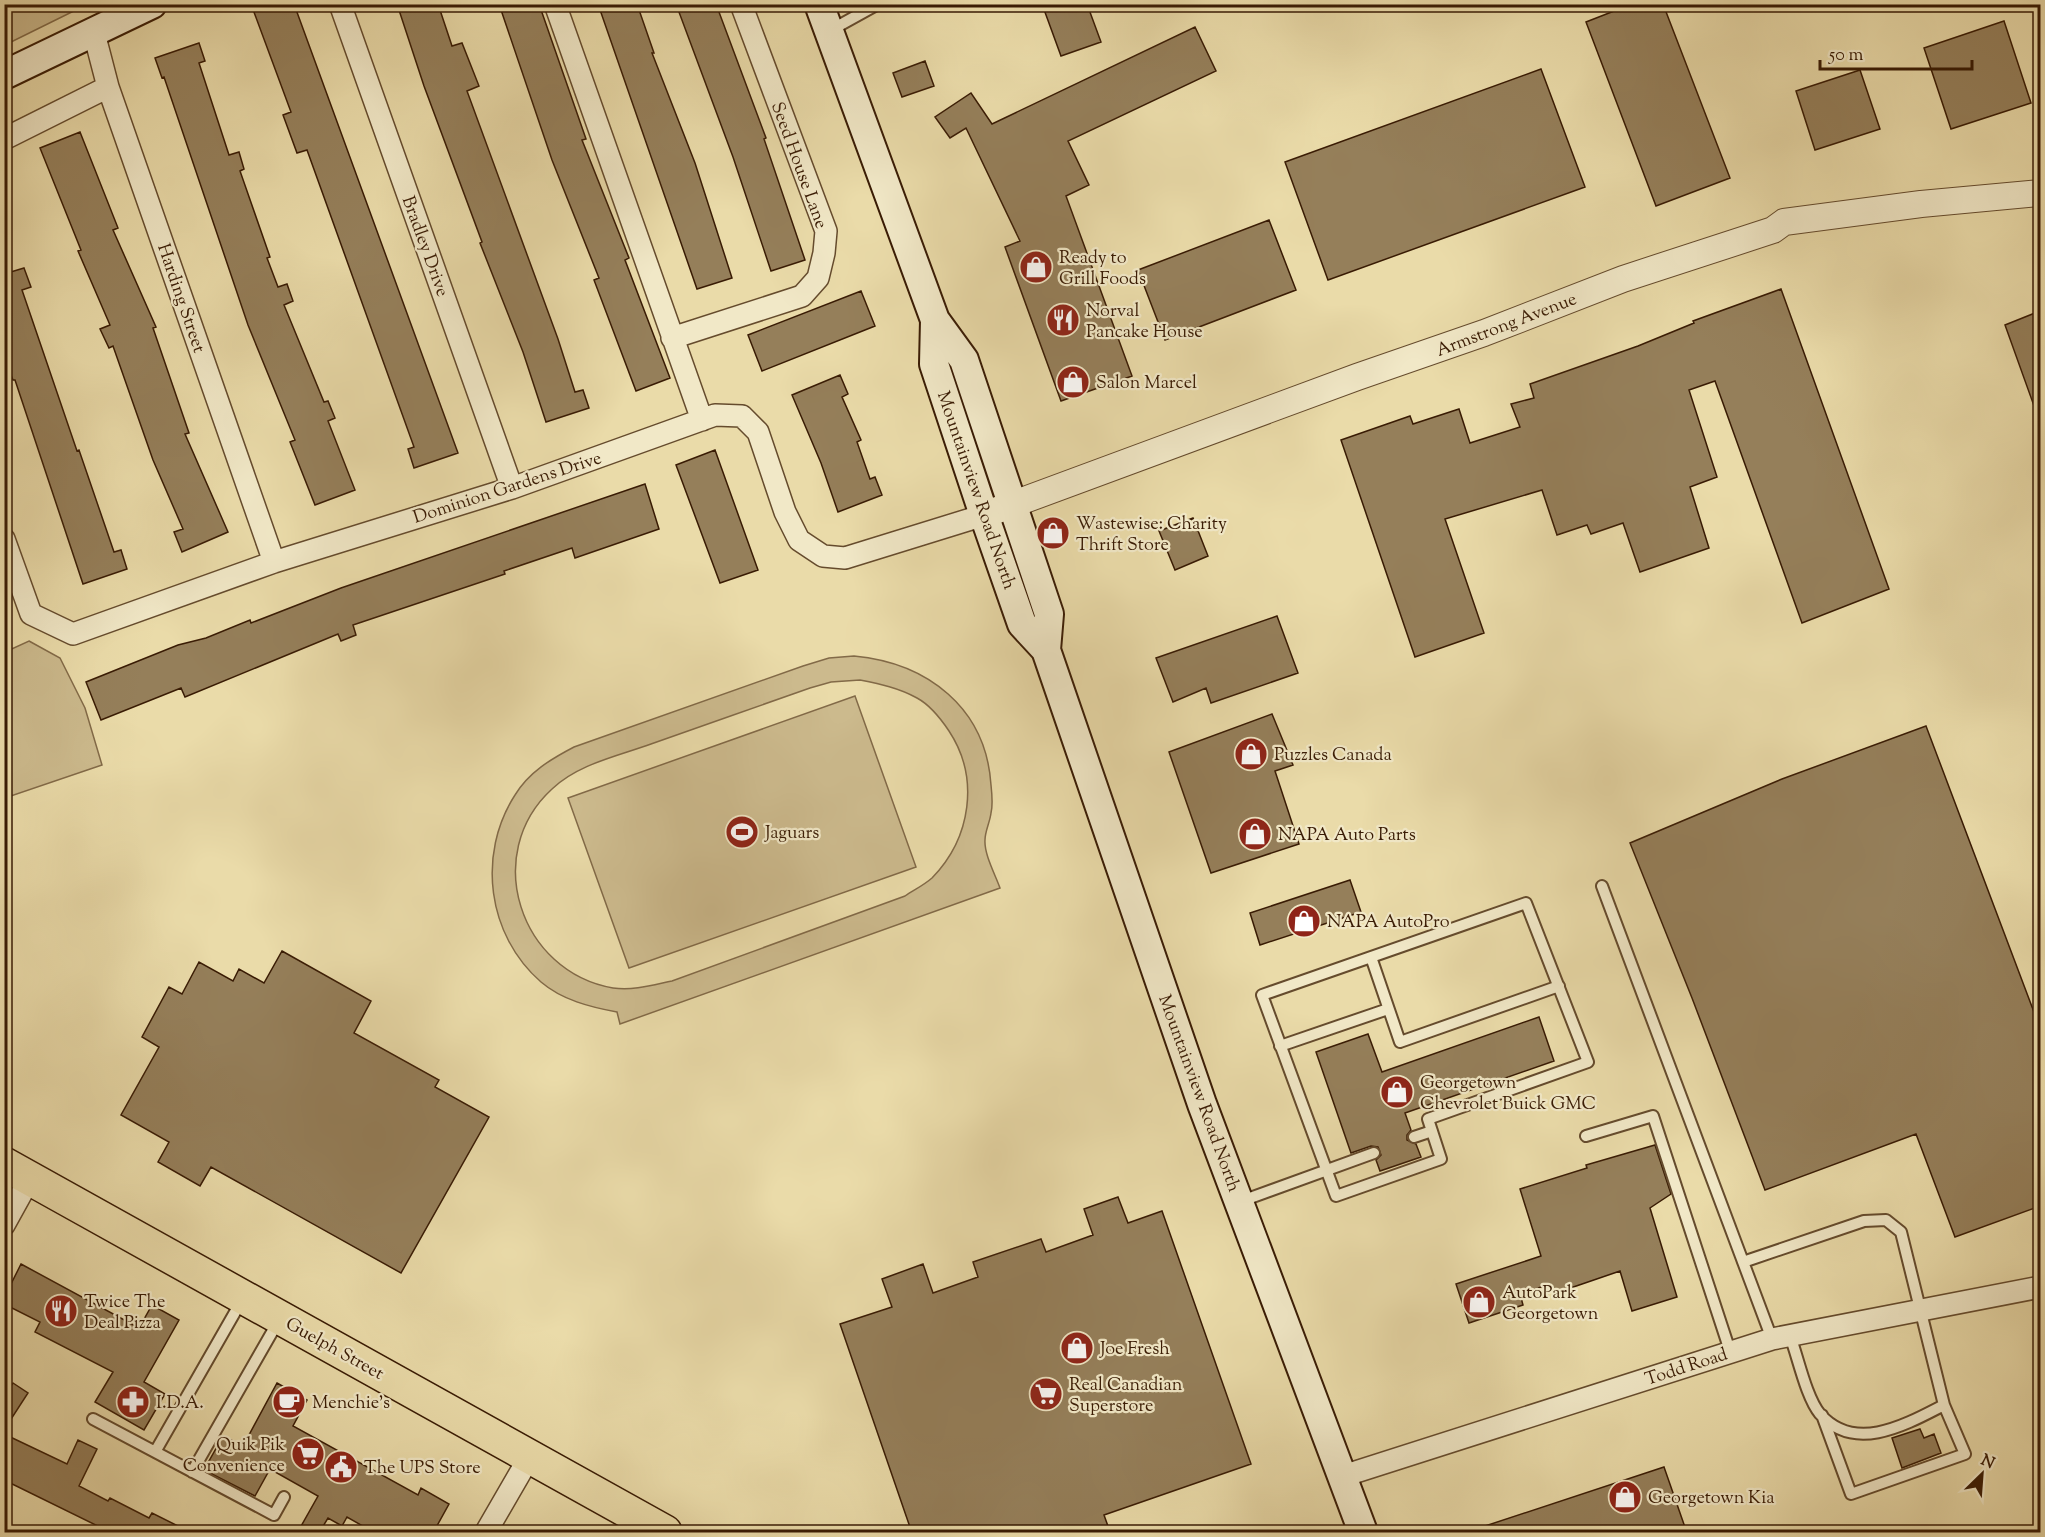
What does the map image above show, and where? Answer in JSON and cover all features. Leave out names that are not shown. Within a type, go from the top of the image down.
[{"type":"main road","points":[[4,75],[152,4]]},
{"type":"main road","name":"Mountainview Road North","points":[[819,4],[935,320],[964,360],[1049,614],[1046,650]]},
{"type":"main road","name":"Mountainview Road North","points":[[935,320],[934,364],[1022,624],[1046,650],[1238,1202],[1363,1533]]},
{"type":"main road","name":"Guelph Street","points":[[17,1171],[530,1456],[633,1520],[665,1533]]},
{"type":"street","name":"Bradley Drive","points":[[340,4],[512,488]]},
{"type":"street","points":[[555,4],[702,420]]},
{"type":"street","name":"Seed House Lane","points":[[672,338],[802,296],[818,278],[824,254],[826,231],[741,4]]},
{"type":"street","name":"Harding Street","points":[[94,33],[108,87],[274,562]]},
{"type":"street","points":[[4,139],[108,87]]},
{"type":"street","name":"Armstrong Avenue","points":[[984,515],[1357,377],[1484,333],[1623,279],[1773,230],[1784,222],[1921,204],[2040,193]]},
{"type":"street","name":"Dominion Gardens Drive","points":[[4,539],[31,614],[73,634],[274,562],[512,488],[715,415],[742,416],[758,432],[785,512],[799,540],[823,556],[845,558],[984,515]]},
{"type":"street","points":[[4,1225],[17,1171]]},
{"type":"street","name":"Todd Road","points":[[1340,1477],[1781,1337],[2040,1287]]},
{"type":"street","points":[[486,1533],[530,1456]]},
{"type":"lane","points":[[828,32],[878,4]]},
{"type":"lane","points":[[1602,886],[1743,1262],[1822,1415],[1851,1494],[1965,1454],[1944,1405],[1901,1232],[1886,1220],[1864,1221],[1743,1262]]},
{"type":"lane","points":[[1526,903],[1588,1062],[1428,1119],[1441,1159],[1336,1196],[1262,995],[1371,957],[1526,903]]},
{"type":"lane","points":[[1371,957],[1400,1042],[1559,986]]},
{"type":"lane","points":[[1280,1046],[1388,1009]]},
{"type":"lane","points":[[1586,1136],[1653,1116],[1730,1352]]},
{"type":"lane","points":[[1414,1137],[1432,1131]]},
{"type":"lane","points":[[1238,1202],[1374,1153]]},
{"type":"lane","points":[[155,1452],[244,1297]]},
{"type":"lane","points":[[192,1472],[280,1317]]},
{"type":"lane","points":[[1822,1415],[1851,1432],[1871,1435],[1902,1426],[1944,1405]]},
{"type":"lane","points":[[93,1419],[274,1515],[284,1497]]},
{"type":"shaded area","points":[[5,4],[86,4],[86,5],[5,45]]},
{"type":"shaded area","points":[[29,641],[60,658],[85,708],[102,765],[5,798],[5,652]]},
{"type":"shaded area","points":[[854,656],[881,660],[906,668],[929,680],[948,694],[965,712],[978,733],[987,758],[992,803],[985,846],[1000,888],[620,1024],[617,1012],[577,1002],[558,994],[541,982],[523,963],[509,941],[499,918],[492,868],[495,843],[503,818],[515,795],[527,779],[549,761],[574,747],[829,658]],"holes":[[[860,680],[903,692],[926,704],[939,717],[959,749],[968,788],[963,826],[945,862],[929,881],[905,896],[672,981],[650,986],[613,988],[581,978],[554,959],[534,935],[521,907],[516,876],[518,845],[530,816],[552,789],[574,773],[599,762],[810,688],[831,682]]]},
{"type":"shaded area","name":"Jaguars","points":[[855,696],[916,867],[629,968],[568,798]]},
{"type":"building","points":[[251,4],[294,4],[458,453],[414,468],[408,449],[414,447],[307,150],[297,153],[283,115],[291,112]]},
{"type":"building","points":[[397,4],[438,4],[452,46],[462,43],[479,86],[467,91],[558,339],[575,392],[583,390],[589,408],[546,422],[523,352],[480,243],[482,242],[424,86]]},
{"type":"building","points":[[499,4],[539,4],[586,139],[582,140],[629,258],[625,260],[670,378],[636,391],[594,280],[599,278],[552,160]]},
{"type":"building","points":[[598,4],[637,4],[654,53],[652,53],[695,163],[732,278],[697,289]]},
{"type":"building","points":[[676,4],[716,4],[766,138],[764,139],[805,260],[771,271],[733,157]]},
{"type":"building","points":[[1042,4],[1087,4],[1101,42],[1061,56]]},
{"type":"building","points":[[1632,4],[1663,4],[1730,178],[1656,206],[1586,22]]},
{"type":"building","points":[[2004,21],[2031,103],[1951,129],[1924,48]]},
{"type":"building","points":[[1195,27],[1216,71],[1068,141],[1089,185],[1066,196],[1132,376],[1061,401],[1005,247],[1020,241],[966,128],[950,138],[935,117],[971,93],[992,124]]},
{"type":"building","points":[[199,43],[205,61],[199,63],[229,155],[239,152],[244,169],[240,171],[270,257],[267,258],[278,287],[287,284],[293,301],[284,305],[324,402],[328,401],[335,418],[328,421],[355,490],[315,505],[290,442],[295,440],[248,325],[164,77],[162,78],[155,58]]},
{"type":"building","points":[[925,61],[934,86],[902,97],[893,73]]},
{"type":"building","points":[[1541,69],[1585,187],[1328,280],[1285,162]]},
{"type":"building","points":[[1860,70],[1880,129],[1815,150],[1796,91]]},
{"type":"building","points":[[80,132],[118,228],[113,230],[156,327],[153,328],[189,433],[185,434],[228,532],[182,552],[174,532],[183,529],[153,460],[113,346],[109,348],[100,329],[110,325],[78,251],[81,250],[40,148]]},
{"type":"building","points":[[1269,220],[1296,290],[1165,340],[1138,270]]},
{"type":"building","points":[[24,268],[31,287],[22,290],[77,451],[79,450],[114,552],[121,550],[127,569],[83,584],[15,380],[4,358],[4,274]]},
{"type":"building","points":[[1781,289],[1889,589],[1802,623],[1715,381],[1689,390],[1717,477],[1690,487],[1709,548],[1640,572],[1623,523],[1591,534],[1587,525],[1557,535],[1542,490],[1445,519],[1484,633],[1415,657],[1341,440],[1410,416],[1413,424],[1459,409],[1470,443],[1520,427],[1511,404],[1534,398],[1530,384],[1638,346],[1694,323],[1693,321]]},
{"type":"building","points":[[861,291],[875,326],[762,371],[748,335]]},
{"type":"building","points":[[2040,311],[2040,416],[2038,417],[2005,325]]},
{"type":"building","points":[[840,375],[848,394],[842,397],[861,440],[857,442],[870,479],[875,477],[882,495],[838,512],[821,463],[792,395]]},
{"type":"building","points":[[715,450],[758,570],[720,583],[676,465]]},
{"type":"building","points":[[645,484],[659,529],[575,558],[572,548],[504,571],[505,574],[353,625],[356,635],[341,641],[338,634],[185,697],[181,688],[101,720],[86,682],[178,645],[206,638],[250,620],[251,623],[341,588]]},
{"type":"building","points":[[1193,518],[1208,556],[1175,570],[1159,531]]},
{"type":"building","points":[[1277,616],[1298,673],[1211,703],[1206,688],[1173,702],[1156,658]]},
{"type":"building","points":[[1272,714],[1293,765],[1275,771],[1299,844],[1211,873],[1169,752]]},
{"type":"building","points":[[1926,726],[2040,1028],[2040,1206],[1955,1237],[1916,1134],[1765,1190],[1630,843],[1782,779]]},
{"type":"building","points":[[1350,880],[1361,912],[1260,945],[1250,913]]},
{"type":"building","points":[[282,951],[371,1001],[354,1033],[439,1080],[435,1087],[489,1117],[401,1273],[211,1167],[200,1186],[158,1162],[169,1142],[121,1115],[159,1047],[142,1037],[169,987],[182,994],[199,962],[233,981],[239,969],[264,983]]},
{"type":"building","name":"Georgetown Chevrolet Buick GMC","points":[[1539,1017],[1554,1061],[1405,1113],[1411,1130],[1407,1135],[1407,1140],[1416,1144],[1421,1157],[1380,1171],[1376,1160],[1381,1155],[1378,1147],[1371,1146],[1351,1153],[1316,1052],[1368,1034],[1382,1072]]},
{"type":"building","points":[[1655,1145],[1671,1194],[1650,1208],[1677,1297],[1632,1311],[1620,1271],[1553,1294],[1550,1284],[1520,1294],[1523,1305],[1469,1323],[1456,1284],[1541,1256],[1520,1189],[1587,1168],[1586,1165]]},
{"type":"building","name":"Real Canadian Superstore","points":[[1118,1197],[1128,1223],[1162,1211],[1251,1464],[1104,1515],[1109,1529],[1100,1533],[912,1533],[840,1324],[892,1307],[882,1279],[923,1264],[933,1293],[978,1277],[973,1262],[1041,1239],[1046,1252],[1093,1235],[1084,1209]]},
{"type":"building","points":[[21,1264],[139,1328],[152,1305],[179,1320],[144,1382],[165,1394],[144,1430],[95,1402],[113,1372],[35,1332],[40,1322],[4,1304],[4,1298]]},
{"type":"building","points":[[13,1383],[28,1393],[4,1430],[4,1396]]},
{"type":"building","points":[[277,1383],[307,1400],[293,1426],[418,1495],[421,1488],[449,1504],[433,1533],[375,1533],[347,1517],[342,1526],[328,1518],[319,1533],[308,1533],[300,1528],[318,1496],[270,1469],[255,1496],[204,1470],[223,1436],[243,1446]]},
{"type":"building","points":[[1920,1429],[1924,1438],[1934,1434],[1941,1453],[1902,1468],[1892,1438]]},
{"type":"building","points":[[4,1434],[67,1464],[78,1440],[97,1449],[79,1486],[108,1501],[110,1498],[149,1518],[152,1513],[192,1533],[112,1533],[4,1480]]},
{"type":"building","name":"Georgetown Kia","points":[[1664,1467],[1687,1533],[1476,1533],[1476,1529]]},
{"type":"place","name":"Ready to Grill Foods","points":[[1036,267]]},
{"type":"place","name":"Norval Pancake House","points":[[1063,320]]},
{"type":"place","name":"Salon Marcel","points":[[1073,382]]},
{"type":"place","name":"Wastewise: Charity Thrift Store","points":[[1053,533]]},
{"type":"place","name":"Puzzles Canada","points":[[1251,754]]},
{"type":"place","name":"Jaguars","points":[[742,832]]},
{"type":"place","name":"NAPA Auto Parts","points":[[1255,834]]},
{"type":"place","name":"NAPA AutoPro","points":[[1304,921]]},
{"type":"place","name":"Georgetown Chevrolet Buick GMC","points":[[1397,1092]]},
{"type":"place","name":"AutoPark Georgetown","points":[[1479,1302]]},
{"type":"place","name":"Twice The Deal Pizza","points":[[61,1311]]},
{"type":"place","name":"Joe Fresh","points":[[1077,1348]]},
{"type":"place","name":"Real Canadian Superstore","points":[[1046,1394]]},
{"type":"place","name":"I.D.A.","points":[[133,1402]]},
{"type":"place","name":"Menchie's","points":[[289,1402]]},
{"type":"place","name":"Quik Pik Convenience","points":[[308,1454]]},
{"type":"place","name":"The UPS Store","points":[[341,1467]]},
{"type":"place","name":"Georgetown Kia","points":[[1625,1497]]}]
